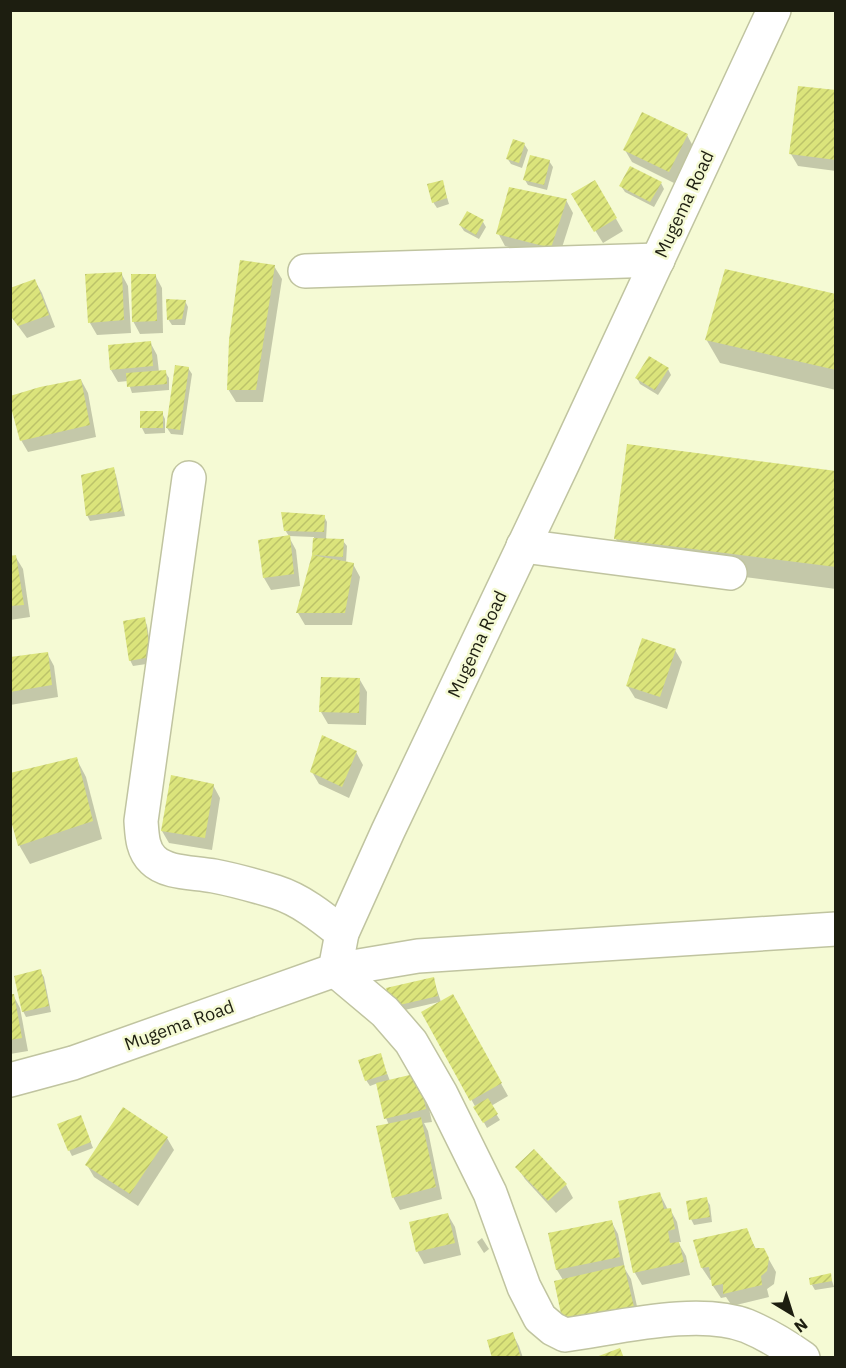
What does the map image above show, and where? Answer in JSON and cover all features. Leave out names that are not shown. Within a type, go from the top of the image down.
[{"type":"street","name":"Mugema Road","points":[[10,1080],[73,1063],[334,970],[342,933],[388,831],[774,10]]},
{"type":"street","points":[[305,271],[658,260]]},
{"type":"street","points":[[189,478],[141,821],[142,839],[148,854],[154,861],[167,868],[214,876],[279,893],[310,908],[342,933]]},
{"type":"street","points":[[523,546],[730,573]]},
{"type":"street","points":[[334,970],[418,956],[836,929]]},
{"type":"street","points":[[334,970],[385,1012],[411,1042],[441,1094],[490,1193],[524,1287],[540,1318],[553,1329],[565,1335],[676,1319],[716,1320],[747,1326],[804,1358]]},
{"type":"building","points":[[798,86],[836,90],[836,160],[789,154]]},
{"type":"building","points":[[642,112],[688,134],[669,172],[623,150]]},
{"type":"building","points":[[513,139],[525,143],[519,163],[506,159]]},
{"type":"building","points":[[530,155],[550,160],[544,185],[523,180]]},
{"type":"building","points":[[630,166],[662,182],[650,202],[619,186]]},
{"type":"building","points":[[443,180],[447,198],[432,203],[427,184]]},
{"type":"building","points":[[595,180],[617,218],[594,232],[571,194]]},
{"type":"building","points":[[509,187],[567,199],[551,248],[496,234]]},
{"type":"building","points":[[467,211],[484,220],[476,235],[459,225]]},
{"type":"building","points":[[240,260],[275,265],[256,390],[227,390],[229,340]]},
{"type":"building","points":[[725,269],[836,294],[836,370],[705,340]]},
{"type":"building","points":[[122,272],[124,320],[88,323],[85,274]]},
{"type":"building","points":[[131,274],[156,274],[157,321],[132,322]]},
{"type":"building","points":[[35,279],[49,315],[18,326],[10,315],[10,288]]},
{"type":"building","points":[[166,299],[186,300],[182,319],[167,320]]},
{"type":"building","points":[[151,341],[153,366],[110,370],[108,345]]},
{"type":"building","points":[[649,356],[669,368],[655,390],[635,378]]},
{"type":"building","points":[[175,365],[189,367],[180,430],[166,428]]},
{"type":"building","points":[[166,370],[167,384],[127,387],[126,373]]},
{"type":"building","points":[[81,379],[90,425],[20,441],[10,396]]},
{"type":"building","points":[[140,411],[163,411],[163,428],[140,428]]},
{"type":"building","points":[[627,444],[836,471],[836,567],[614,539]]},
{"type":"building","points":[[114,467],[122,511],[86,516],[81,475]]},
{"type":"building","points":[[281,512],[325,515],[324,532],[284,531]]},
{"type":"building","points":[[290,535],[294,574],[263,578],[258,540]]},
{"type":"building","points":[[313,538],[344,539],[343,557],[312,555]]},
{"type":"building","points":[[16,555],[24,605],[10,606],[10,556]]},
{"type":"building","points":[[312,555],[354,563],[345,613],[296,613]]},
{"type":"building","points":[[145,617],[151,657],[129,661],[123,621]]},
{"type":"building","points":[[642,638],[676,649],[660,697],[626,686]]},
{"type":"building","points":[[48,652],[52,685],[10,692],[10,657]]},
{"type":"building","points":[[321,677],[360,678],[359,713],[319,712]]},
{"type":"building","points":[[322,735],[357,751],[342,787],[310,772]]},
{"type":"building","points":[[77,757],[93,821],[18,846],[10,817],[10,773]]},
{"type":"building","points":[[171,775],[214,784],[205,838],[161,831]]},
{"type":"building","points":[[41,969],[49,1006],[22,1012],[14,976]]},
{"type":"building","points":[[434,977],[438,996],[391,1007],[386,988]]},
{"type":"building","points":[[10,994],[14,994],[22,1038],[10,1040]]},
{"type":"building","points":[[453,994],[502,1083],[470,1101],[421,1012]]},
{"type":"building","points":[[381,1053],[387,1074],[365,1081],[358,1060]]},
{"type":"building","points":[[418,1073],[426,1109],[384,1119],[376,1083]]},
{"type":"building","points":[[488,1098],[498,1114],[483,1123],[473,1107]]},
{"type":"building","points":[[123,1107],[168,1137],[130,1194],[85,1165]]},
{"type":"building","points":[[81,1115],[91,1142],[68,1151],[57,1124]]},
{"type":"building","points":[[421,1117],[436,1187],[392,1198],[376,1126]]},
{"type":"building","points":[[534,1149],[567,1184],[548,1201],[515,1167]]},
{"type":"building","points":[[660,1192],[664,1209],[671,1208],[675,1229],[668,1231],[670,1243],[679,1242],[684,1262],[633,1273],[618,1201]]},
{"type":"building","points":[[707,1197],[710,1217],[689,1220],[686,1201]]},
{"type":"building","points":[[448,1213],[455,1243],[416,1252],[409,1222]]},
{"type":"building","points":[[612,1220],[620,1257],[556,1270],[548,1233]]},
{"type":"building","points":[[747,1228],[755,1248],[764,1248],[769,1258],[767,1271],[761,1276],[762,1285],[723,1294],[723,1284],[712,1286],[709,1267],[701,1268],[693,1240]]},
{"type":"building","points":[[624,1265],[634,1307],[563,1323],[554,1281]]},
{"type":"building","points":[[831,1273],[832,1281],[810,1285],[809,1278]]},
{"type":"building","points":[[513,1332],[521,1358],[492,1358],[487,1340]]},
{"type":"building","points":[[620,1348],[624,1358],[596,1358],[596,1357]]}]
